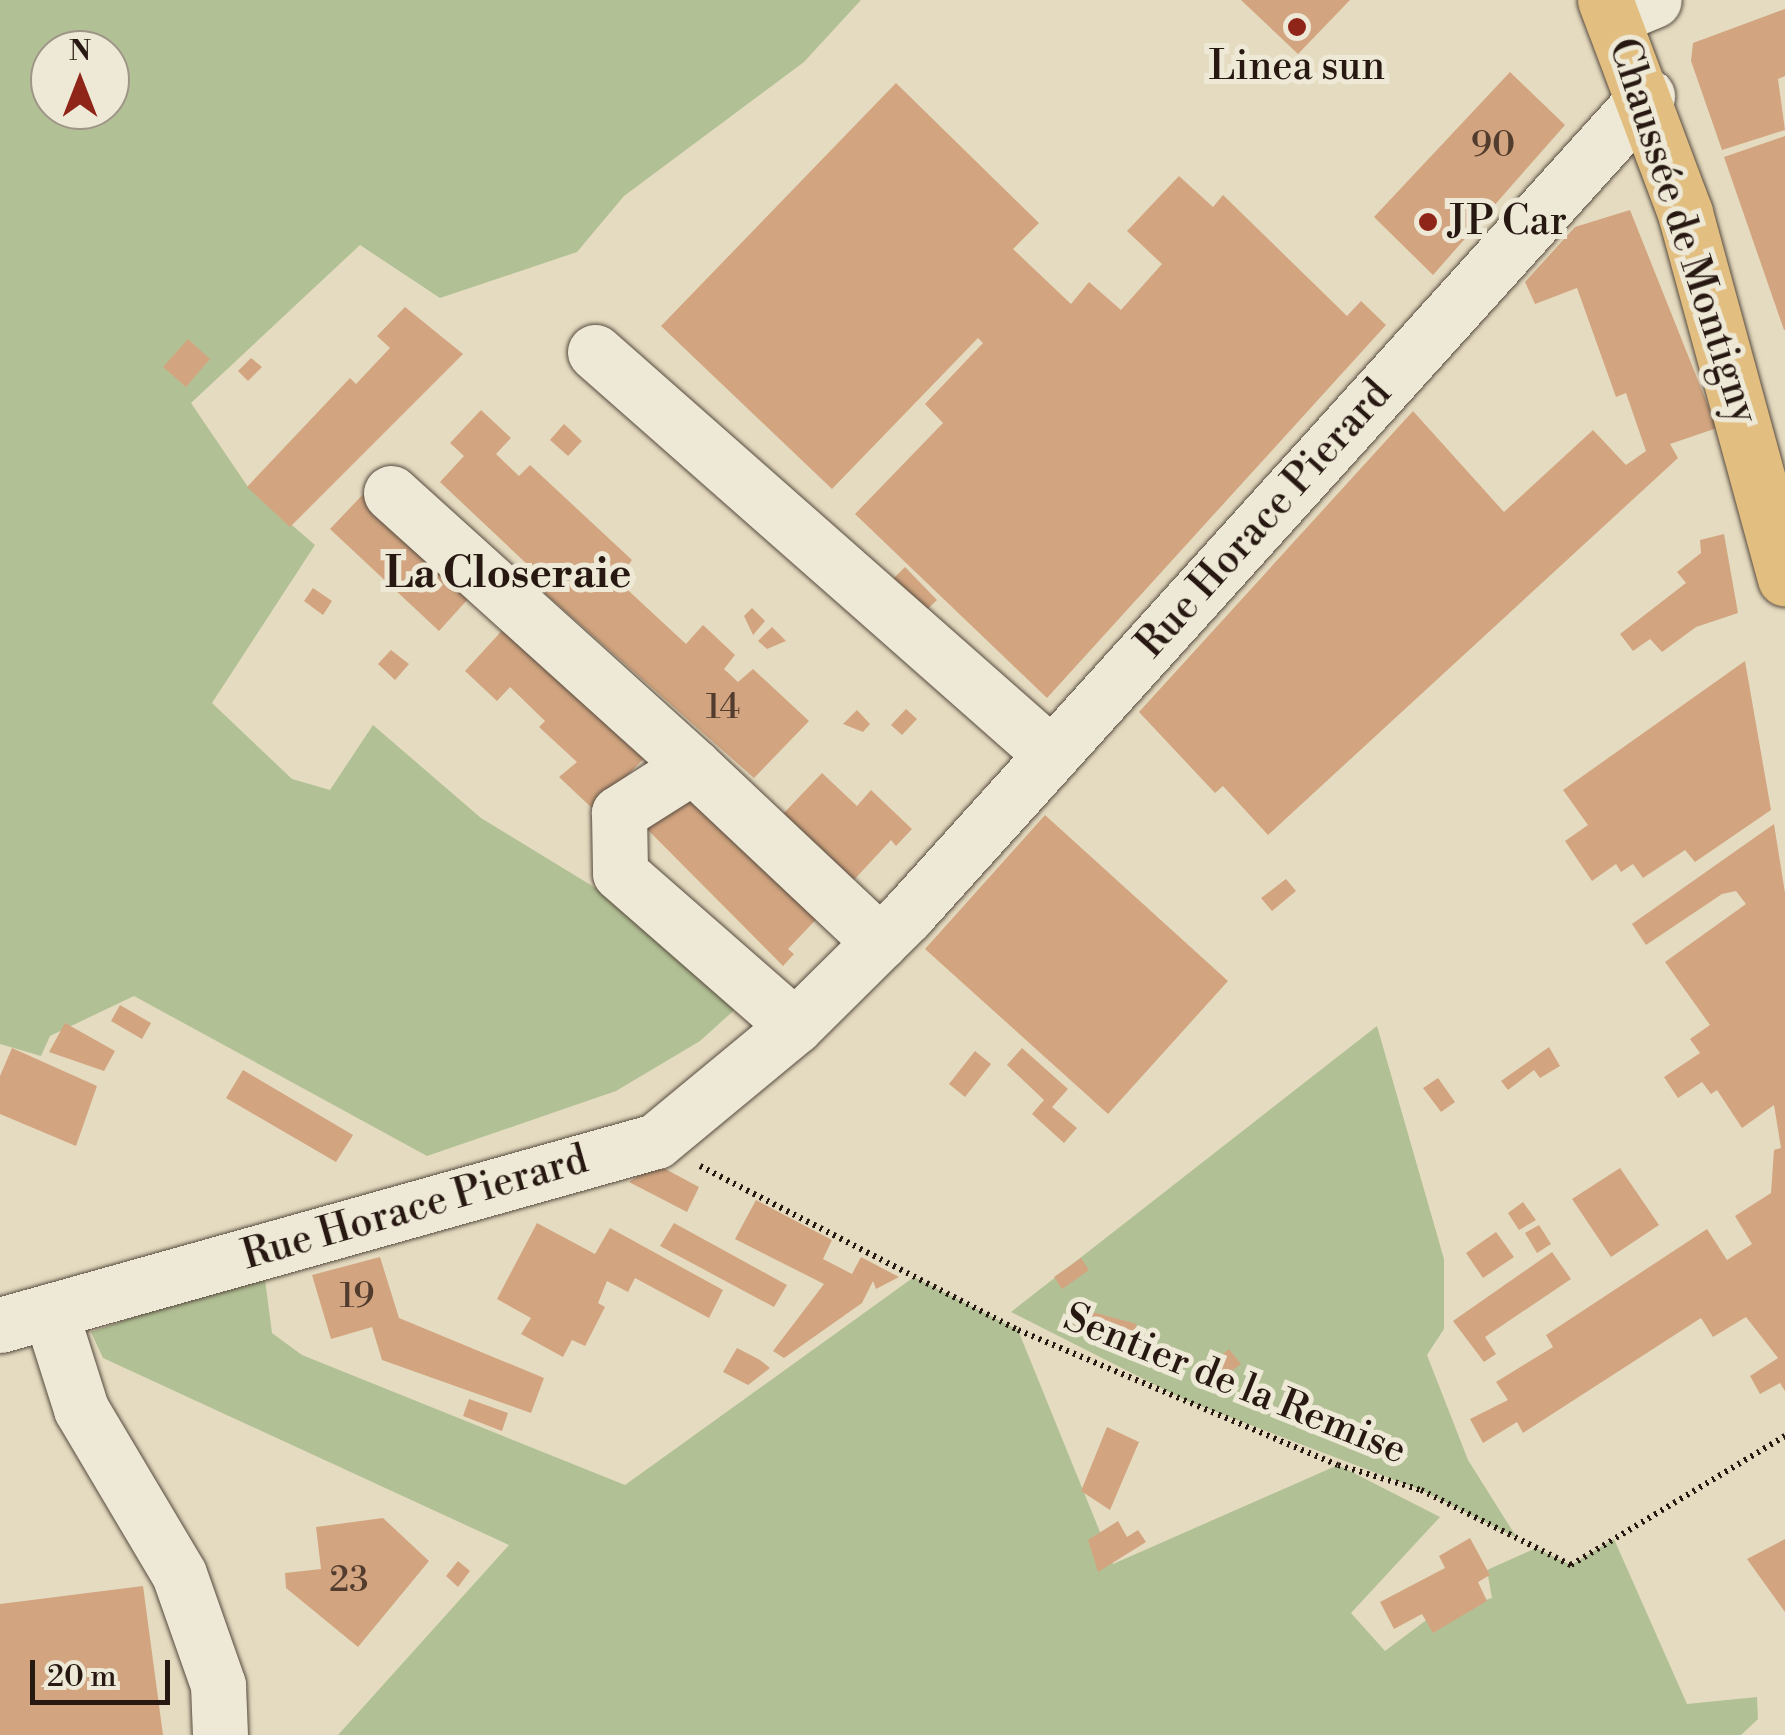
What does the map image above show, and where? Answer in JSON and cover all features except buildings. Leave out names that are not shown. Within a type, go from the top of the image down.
[{"type":"main road","name":"Chaussée de Montigny","points":[[1624,6],[1785,579]]},
{"type":"street","name":"Rue Horace Pierard","points":[[25,1318],[656,1141],[795,1026],[880,942],[1647,96]]},
{"type":"street","points":[[595,352],[1052,754]]},
{"type":"street","points":[[391,493],[693,766],[880,942]]},
{"type":"street","points":[[693,766],[619,814],[620,873],[795,1026]]},
{"type":"street","points":[[25,1318],[179,1574],[218,1685],[220,1735]]},
{"type":"path","name":"Sentier de la Remise","points":[[656,1141],[1018,1330],[1338,1465],[1421,1490],[1571,1565],[1785,1436]]},
{"type":"green space","points":[[0,0],[861,0],[804,62],[624,196],[577,252],[440,298],[360,245],[191,403],[248,487],[315,545],[212,703],[292,779],[330,790],[373,725],[481,818],[630,909],[741,1004],[700,1041],[616,1091],[427,1156],[134,996],[50,1036],[41,1056],[0,1044]]},
{"type":"green space","points":[[1377,1026],[1444,1259],[1444,1329],[1427,1355],[1468,1460],[1517,1538],[1421,1490],[1185,1400],[1011,1312]]},
{"type":"green space","points":[[264,1272],[272,1333],[302,1355],[625,1485],[914,1277],[1018,1330],[1113,1564],[1338,1465],[1440,1517],[1351,1613],[1385,1651],[1429,1618],[1492,1598],[1487,1570],[1536,1548],[1571,1565],[1614,1539],[1687,1704],[1757,1697],[1758,1719],[1741,1735],[338,1735],[509,1545],[103,1358],[91,1332]]},
{"type":"place","name":"Linea sun","points":[[1297,27]]},
{"type":"place","name":"JP Car","points":[[1428,222]]},
{"type":"district","name":"La Closeraie","points":[[508,575]]}]
